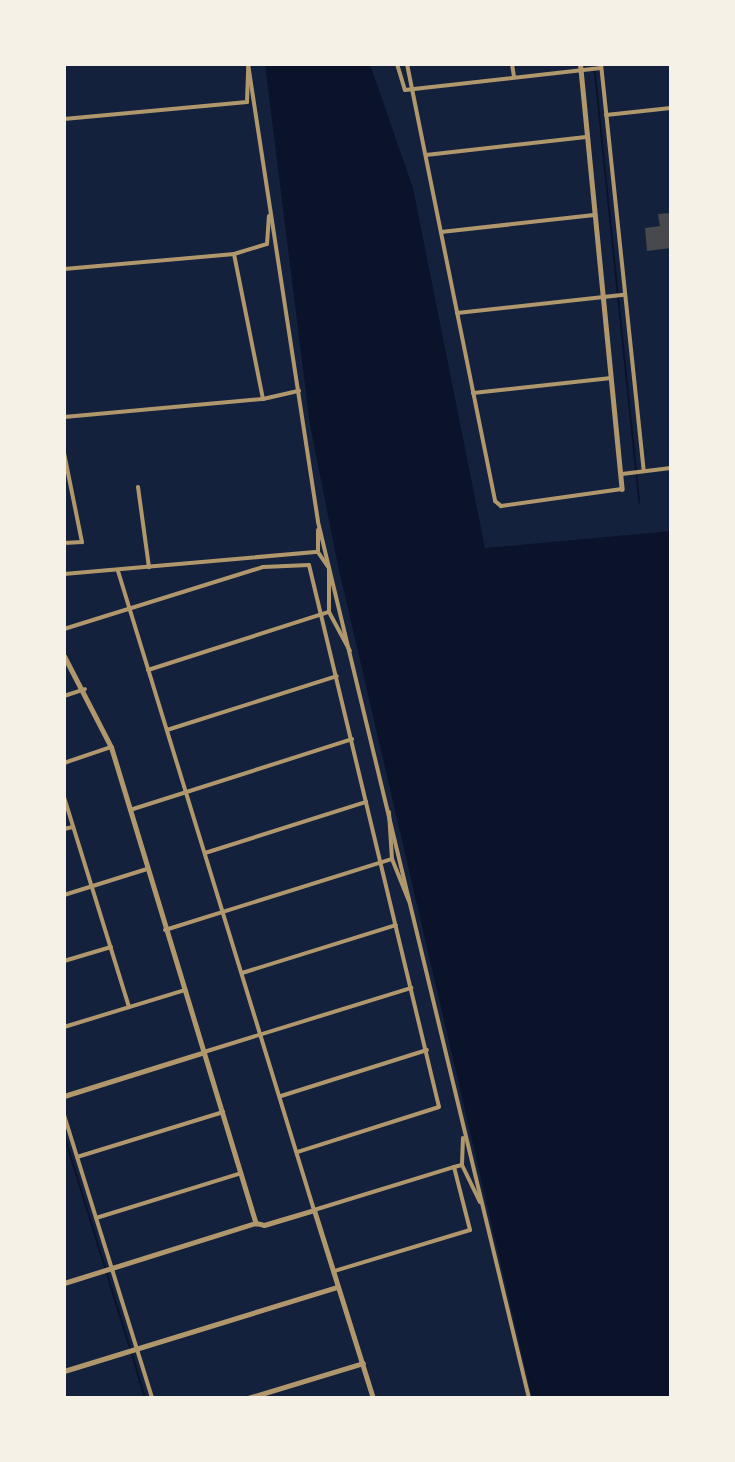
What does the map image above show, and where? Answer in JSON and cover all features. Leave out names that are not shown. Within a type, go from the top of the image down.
[{"type":"street","points":[[397,64],[405,90],[601,66],[644,471]]},
{"type":"street","points":[[407,64],[495,501],[501,506],[622,489],[607,297],[594,215],[582,67]]},
{"type":"street","points":[[512,64],[514,77]]},
{"type":"street","points":[[64,119],[247,102],[248,65]]},
{"type":"street","points":[[248,65],[318,522],[390,808],[460,1116],[529,1398]]},
{"type":"street","points":[[606,115],[671,108]]},
{"type":"street","points":[[426,155],[586,137]]},
{"type":"street","points":[[64,269],[234,254],[267,244],[270,209]]},
{"type":"street","points":[[441,232],[594,215]]},
{"type":"street","points":[[234,254],[263,399]]},
{"type":"street","points":[[457,313],[624,295]]},
{"type":"street","points":[[473,393],[611,378]]},
{"type":"street","points":[[64,417],[263,399],[299,391]]},
{"type":"street","points":[[64,453],[74,489],[82,542],[64,543]]},
{"type":"street","points":[[622,474],[671,468]]},
{"type":"street","points":[[138,487],[149,567]]},
{"type":"street","points":[[64,490],[74,489]]},
{"type":"street","points":[[318,522],[318,552],[329,567],[329,612],[350,651]]},
{"type":"street","points":[[64,574],[318,552]]},
{"type":"street","points":[[64,629],[263,567],[309,565],[439,1107],[297,1152]]},
{"type":"street","points":[[118,571],[127,609],[373,1398]]},
{"type":"street","points":[[148,670],[329,612]]},
{"type":"street","points":[[64,656],[85,689],[111,747],[165,930],[243,1172],[256,1223]]},
{"type":"street","points":[[167,730],[337,676]]},
{"type":"street","points":[[64,696],[85,689]]},
{"type":"street","points":[[130,810],[352,739]]},
{"type":"street","points":[[64,763],[111,747]]},
{"type":"street","points":[[64,797],[129,1007]]},
{"type":"street","points":[[205,853],[366,802]]},
{"type":"street","points":[[390,808],[392,859],[411,905]]},
{"type":"street","points":[[64,829],[73,827]]},
{"type":"street","points":[[165,930],[392,859]]},
{"type":"street","points":[[64,895],[147,869]]},
{"type":"street","points":[[242,973],[396,925]]},
{"type":"street","points":[[64,961],[111,947]]},
{"type":"street","points":[[64,1096],[411,988]]},
{"type":"street","points":[[64,1027],[185,990]]},
{"type":"street","points":[[281,1096],[427,1050]]},
{"type":"street","points":[[77,1157],[223,1112]]},
{"type":"street","points":[[64,1115],[132,1350],[152,1398]]},
{"type":"street","points":[[460,1116],[462,1165],[481,1202]]},
{"type":"street","points":[[64,1283],[256,1223],[264,1225],[462,1165]]},
{"type":"street","points":[[333,1271],[470,1230],[454,1167]]},
{"type":"street","points":[[96,1218],[243,1172]]},
{"type":"street","points":[[64,1371],[337,1287]]},
{"type":"street","points":[[248,1398],[363,1363]]},
{"type":"water","points":[[265,64],[370,64],[413,188],[485,548],[671,531],[671,1398],[532,1398],[338,566],[310,425]]},
{"type":"building","points":[[671,213],[671,248],[647,251],[645,228],[660,226],[658,214]]},
{"type":"waterway","points":[[594,64],[639,503]]},
{"type":"waterway","points":[[64,1135],[130,1348]]},
{"type":"waterway","points":[[132,1354],[145,1398]]}]
